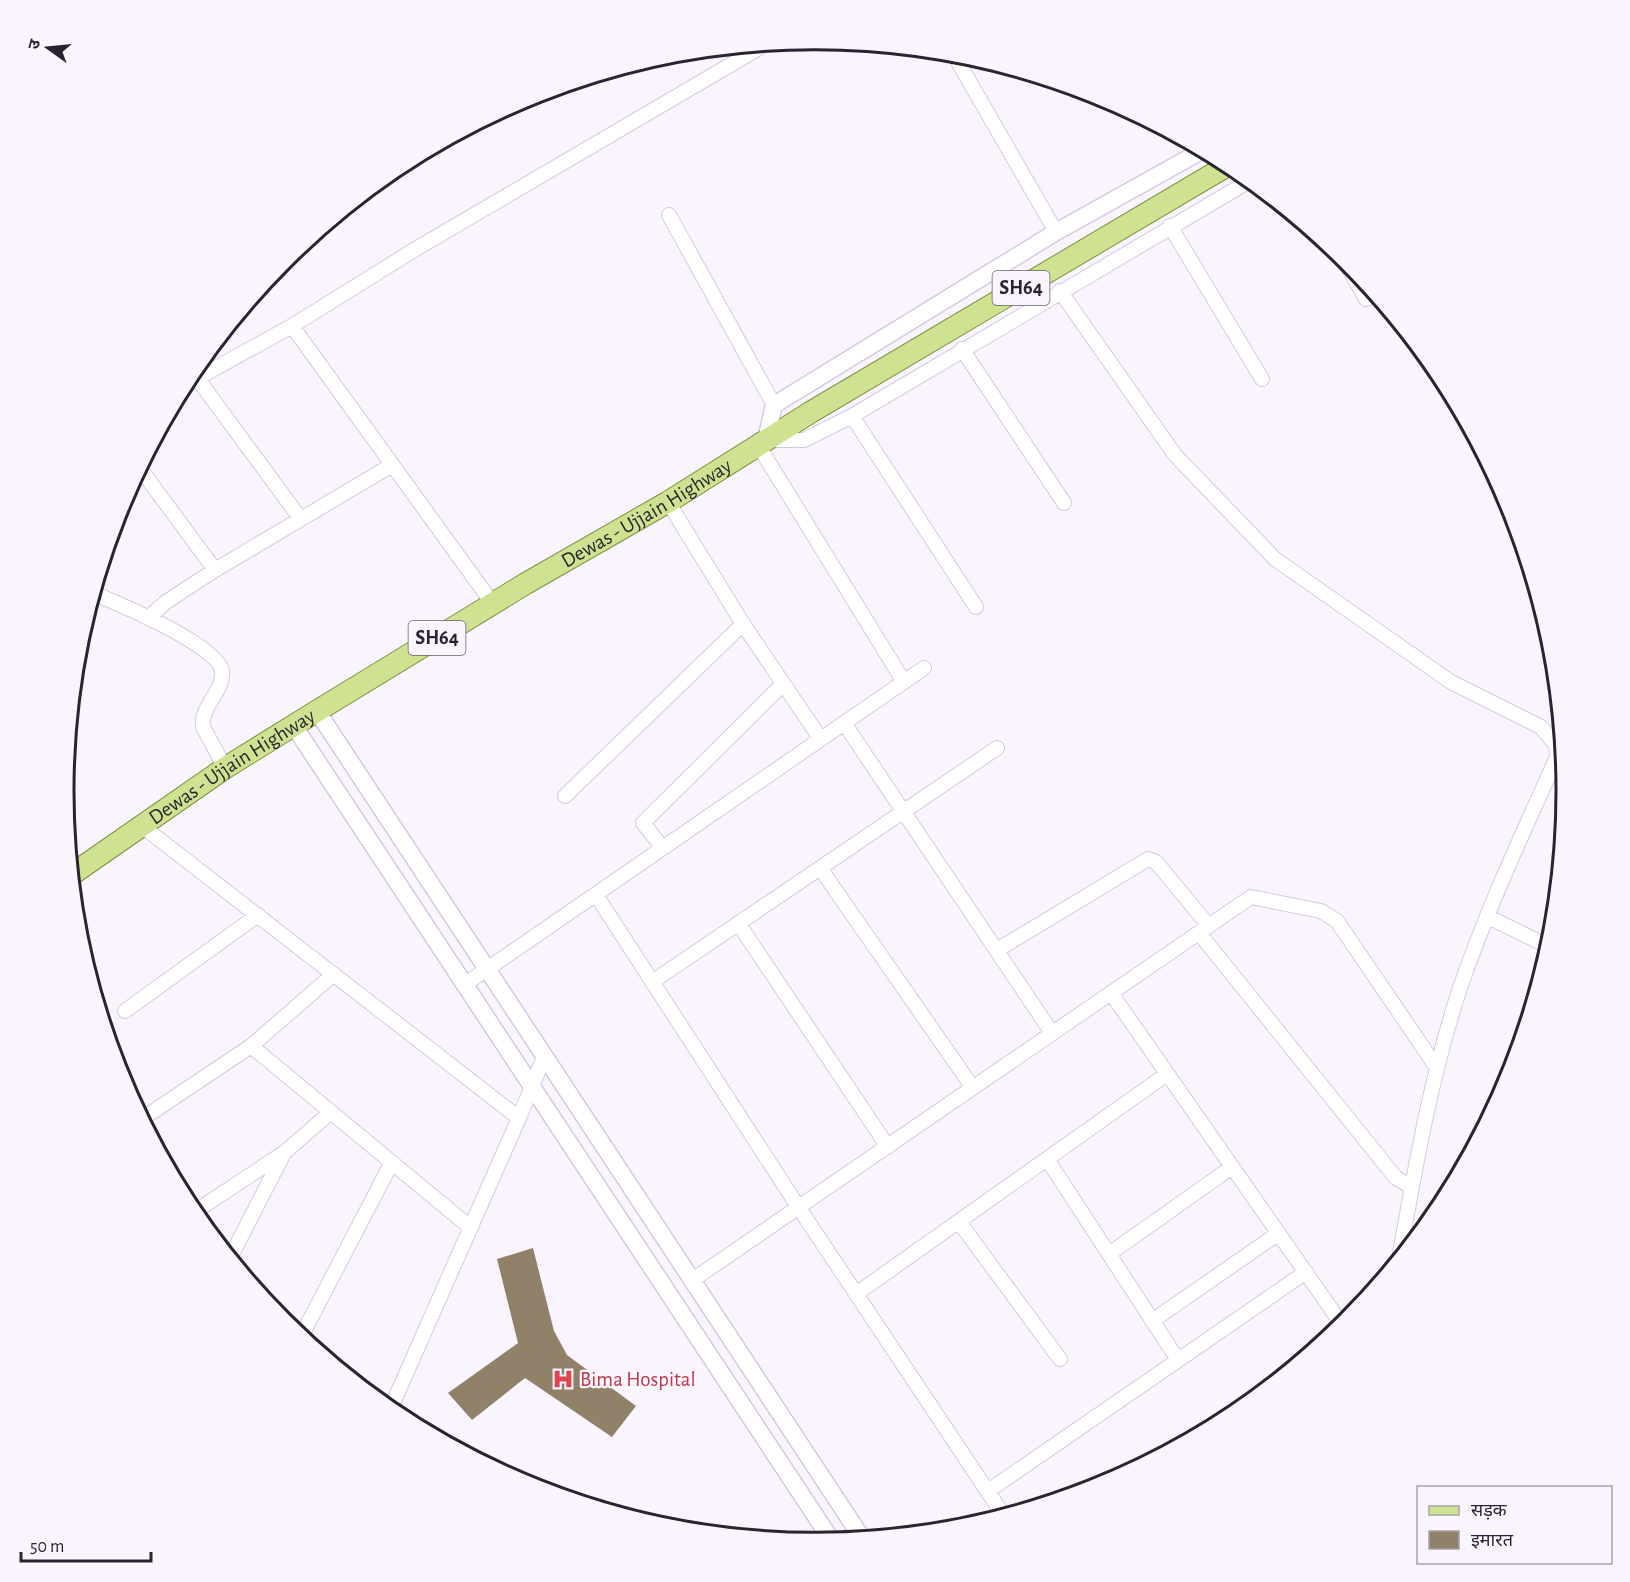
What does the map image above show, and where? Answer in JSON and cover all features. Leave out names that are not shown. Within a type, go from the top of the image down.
[{"type":"main road","name":"Dewas - Ujjain Highway","points":[[78,870],[225,768],[317,711],[493,604],[668,502],[811,412],[1220,170]]},
{"type":"street","points":[[200,376],[292,326],[414,250],[751,53]]},
{"type":"street","points":[[959,64],[1056,232]]},
{"type":"street","points":[[904,682],[762,443],[774,405],[1056,232],[1195,154]]},
{"type":"street","points":[[762,443],[804,440],[852,416],[1242,185]]},
{"type":"street","points":[[669,215],[774,405]]},
{"type":"street","points":[[1170,226],[1262,379]]},
{"type":"street","points":[[1060,291],[1175,455],[1275,560],[1451,682],[1541,727],[1555,744]]},
{"type":"street","points":[[1361,291],[1366,299]]},
{"type":"street","points":[[292,326],[493,604]]},
{"type":"street","points":[[962,349],[1064,503]]},
{"type":"street","points":[[198,379],[300,518]]},
{"type":"street","points":[[852,416],[975,607]]},
{"type":"street","points":[[148,618],[166,602],[215,570],[392,465]]},
{"type":"street","points":[[145,475],[215,570]]},
{"type":"street","points":[[668,502],[743,624],[820,738]]},
{"type":"street","points":[[100,596],[148,618],[211,653],[219,662],[221,681],[202,720],[225,768]]},
{"type":"street","points":[[565,796],[743,624]]},
{"type":"street","points":[[464,985],[924,668]]},
{"type":"street","points":[[663,848],[643,823],[783,684]]},
{"type":"street","points":[[317,711],[857,1531]]},
{"type":"street","points":[[844,723],[1053,1033]]},
{"type":"street","points":[[294,726],[826,1532]]},
{"type":"street","points":[[652,982],[997,748]]},
{"type":"street","points":[[1402,1243],[1437,1068],[1460,988],[1488,916],[1555,761]]},
{"type":"street","points":[[142,826],[519,1118]]},
{"type":"street","points":[[997,950],[1148,859],[1156,862],[1204,929],[1396,1178],[1412,1187]]},
{"type":"street","points":[[820,868],[973,1088]]},
{"type":"street","points":[[596,895],[799,1208],[999,1509]]},
{"type":"street","points":[[670,1297],[1251,897],[1321,911],[1337,921],[1437,1068]]},
{"type":"street","points":[[125,1011],[258,915]]},
{"type":"street","points":[[1488,916],[1541,942]]},
{"type":"street","points":[[738,923],[888,1147]]},
{"type":"street","points":[[148,1115],[251,1046],[334,974]]},
{"type":"street","points":[[1111,993],[1337,1317]]},
{"type":"street","points":[[251,1046],[471,1228]]},
{"type":"street","points":[[394,1401],[544,1057]]},
{"type":"street","points":[[856,1294],[1167,1074]]},
{"type":"street","points":[[201,1207],[285,1152],[331,1112]]},
{"type":"street","points":[[234,1250],[285,1152]]},
{"type":"street","points":[[1047,1159],[1178,1360]]},
{"type":"street","points":[[305,1329],[392,1162]]},
{"type":"street","points":[[1108,1254],[1232,1167]]},
{"type":"street","points":[[958,1222],[1060,1359]]},
{"type":"street","points":[[1152,1321],[1279,1233]]},
{"type":"street","points":[[988,1491],[1306,1272]]},
{"type":"building","points":[[533,1248],[554,1331],[567,1355],[636,1406],[612,1437],[525,1378],[472,1420],[448,1393],[518,1343],[497,1259]]},
{"type":"place","name":"Bima Hospital","points":[[563,1379]]}]
